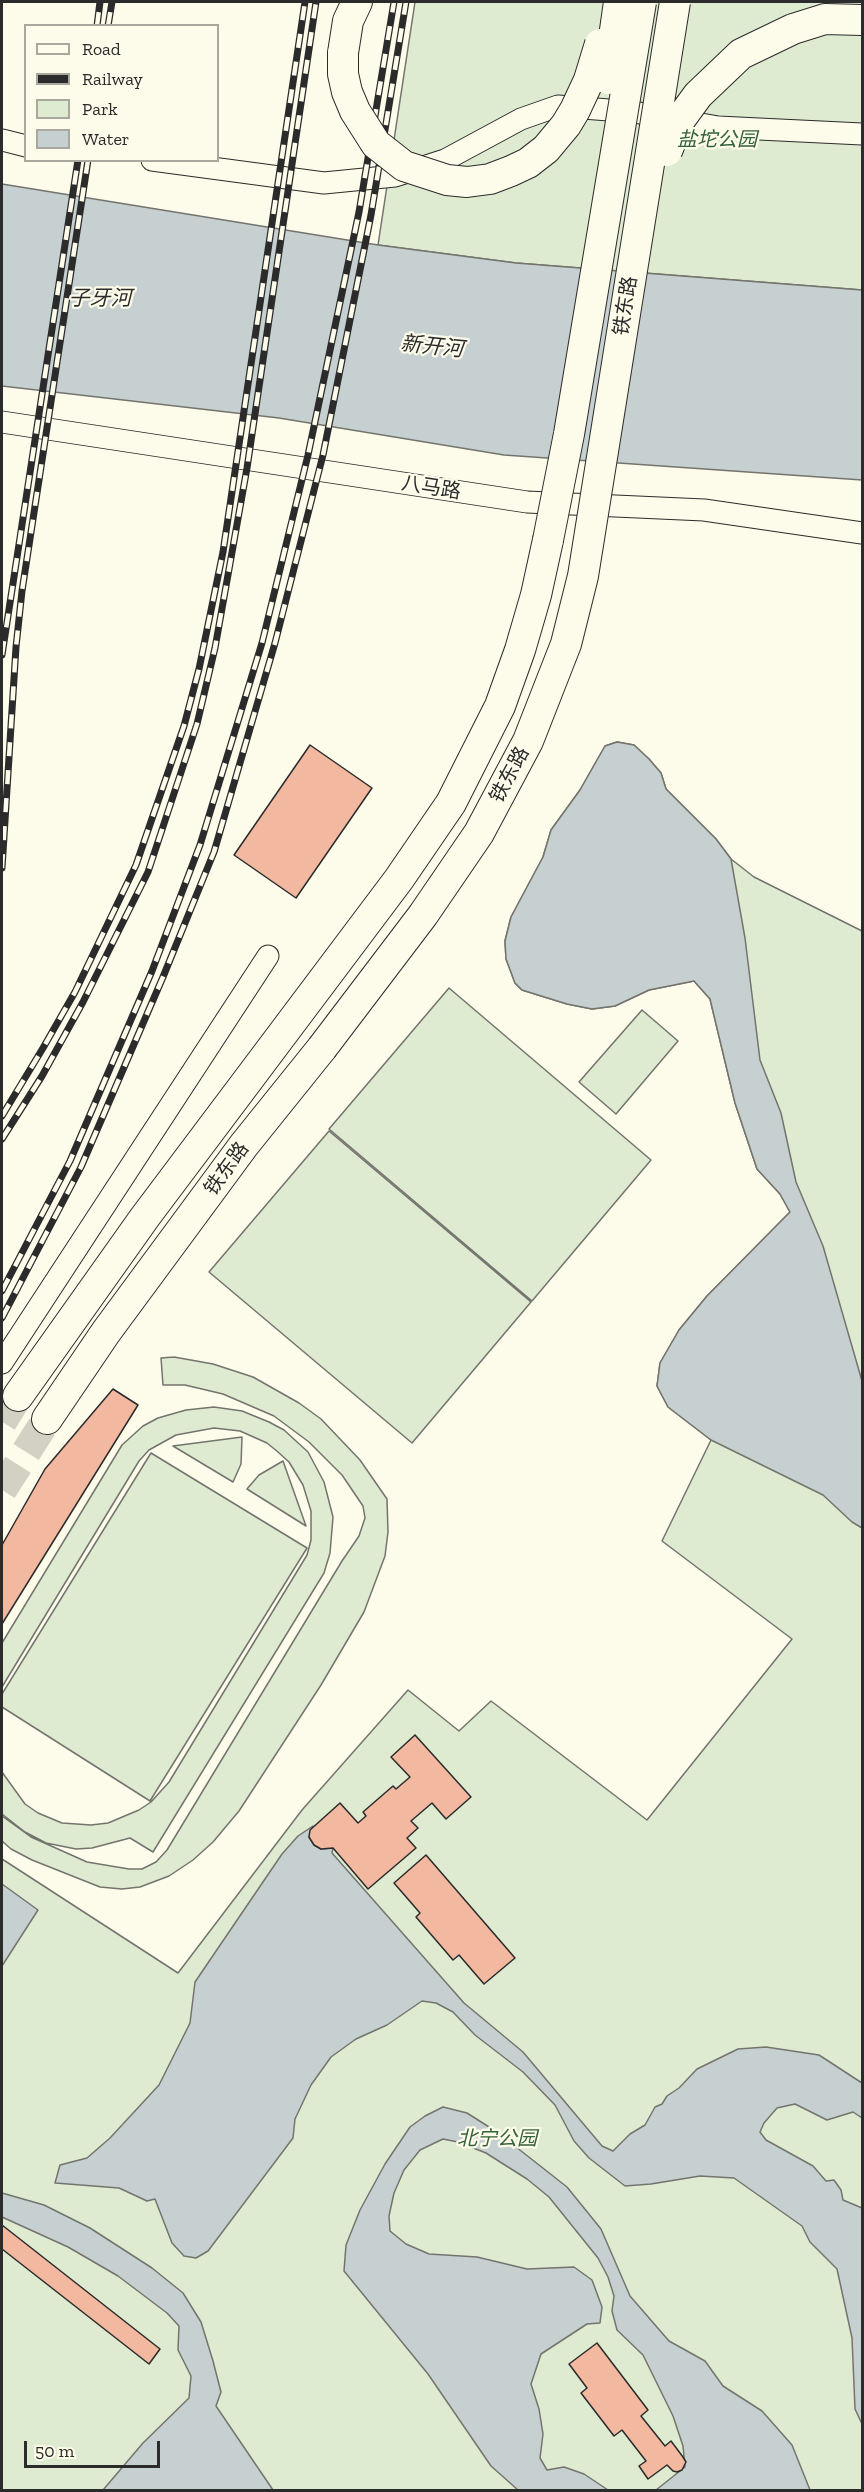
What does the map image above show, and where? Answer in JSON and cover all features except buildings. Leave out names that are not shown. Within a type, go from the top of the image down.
[{"type":"highway","points":[[357,2],[345,35],[344,74],[347,92],[365,128],[376,144],[404,166],[447,180],[467,182],[490,178],[528,163],[556,138],[571,118],[585,89],[614,2]]},
{"type":"highway","points":[[548,540],[555,417],[592,191],[619,2]]},
{"type":"highway","name":"铁东路","points":[[18,1396],[112,1262],[428,838],[451,804],[500,706],[536,595],[548,540],[569,434],[641,2]]},
{"type":"highway","name":"铁东路","points":[[47,1419],[106,1332],[244,1145],[322,1048],[441,889],[479,833],[528,741],[566,644],[584,576],[675,2]]},
{"type":"highway","points":[[584,576],[618,450],[692,2]]},
{"type":"highway","points":[[667,151],[679,121],[698,95],[741,54],[793,29],[825,19],[862,20]]},
{"type":"street","points":[[167,162],[324,183],[395,176],[445,160],[521,119],[558,106],[634,112],[718,127],[862,134]]},
{"type":"street","points":[[2,140],[24,146]]},
{"type":"street","name":"八马路","points":[[2,422],[527,502],[704,510],[862,532]]},
{"type":"street","points":[[2,1363],[267,956]]},
{"type":"green space","name":"盐坨公园","points":[[415,2],[862,2],[862,290],[516,263],[378,245]]},
{"type":"green space","name":"北宁公园","points":[[617,742],[634,745],[649,759],[661,773],[666,789],[716,839],[731,859],[754,877],[862,931],[862,2490],[2,2490],[2,1859],[178,1973],[302,1810],[408,1690],[459,1731],[491,1701],[647,1820],[792,1639],[662,1541],[711,1440],[668,1407],[657,1386],[660,1363],[679,1330],[707,1296],[790,1212],[780,1194],[757,1169],[735,1103],[710,999],[694,981],[649,990],[615,1006],[592,1009],[522,990],[515,983],[506,959],[505,941],[511,917],[543,857],[551,830],[580,790],[605,746]]},
{"type":"green space","points":[[449,988],[651,1160],[532,1301],[329,1129]]},
{"type":"green space","points":[[642,1010],[678,1041],[616,1114],[579,1082]]},
{"type":"green space","points":[[329,1131],[531,1302],[412,1443],[209,1272]]},
{"type":"green space","points":[[174,1357],[213,1364],[253,1377],[299,1403],[321,1419],[360,1460],[387,1499],[388,1532],[385,1556],[364,1612],[321,1685],[239,1811],[213,1842],[193,1860],[169,1876],[140,1887],[122,1889],[100,1887],[32,1860],[11,1849],[2,1841],[2,1816],[31,1837],[87,1862],[142,1869],[156,1862],[167,1850],[359,1536],[365,1518],[363,1506],[342,1475],[309,1442],[274,1416],[223,1394],[185,1385],[163,1385],[161,1358]]},
{"type":"green space","points":[[214,1407],[242,1411],[269,1422],[284,1430],[308,1452],[324,1482],[333,1517],[330,1553],[324,1573],[153,1852],[130,1838],[92,1848],[76,1849],[46,1843],[25,1832],[2,1814],[2,1772],[25,1804],[38,1813],[62,1823],[91,1825],[108,1823],[139,1810],[151,1802],[169,1782],[307,1555],[311,1540],[311,1511],[303,1485],[289,1462],[267,1443],[240,1431],[214,1428],[176,1435],[149,1450],[139,1461],[2,1687],[2,1643],[122,1445],[143,1426],[158,1418],[186,1410]]},
{"type":"green space","points":[[242,1437],[241,1464],[233,1482],[173,1446]]},
{"type":"green space","points":[[151,1453],[307,1548],[150,1801],[2,1707],[2,1694]]},
{"type":"green space","points":[[283,1461],[306,1526],[247,1489],[259,1475]]},
{"type":"water","name":"子牙河","points":[[2,184],[378,245],[516,263],[862,290],[862,480],[504,455],[279,418],[2,386]]},
{"type":"water","points":[[617,742],[634,745],[649,759],[661,773],[666,789],[716,839],[731,859],[745,938],[760,1060],[781,1113],[796,1182],[823,1246],[862,1381],[862,1528],[852,1522],[823,1495],[711,1440],[668,1407],[657,1386],[660,1363],[679,1330],[707,1296],[790,1212],[780,1194],[757,1169],[735,1103],[710,999],[694,981],[649,990],[615,1006],[592,1009],[522,990],[515,983],[506,959],[505,941],[511,917],[543,857],[551,830],[580,790],[605,746]]},
{"type":"water","points":[[313,1826],[309,1837],[314,1845],[321,1849],[333,1848],[332,1853],[464,2003],[523,2052],[602,2146],[613,2151],[630,2134],[645,2125],[655,2107],[662,2104],[667,2096],[679,2088],[697,2069],[738,2049],[766,2047],[819,2055],[862,2083],[862,2118],[853,2112],[827,2120],[795,2104],[777,2108],[764,2123],[760,2132],[766,2140],[813,2166],[826,2181],[834,2180],[841,2190],[843,2200],[862,2208],[862,2424],[855,2409],[852,2338],[837,2269],[810,2242],[802,2226],[734,2178],[700,2176],[625,2186],[589,2158],[574,2141],[555,2105],[523,2072],[475,2035],[453,2012],[436,2003],[422,2001],[387,2025],[356,2039],[331,2057],[311,2085],[295,2119],[293,2138],[208,2251],[196,2258],[184,2256],[172,2243],[155,2199],[147,2201],[119,2188],[55,2183],[60,2165],[87,2158],[110,2138],[159,2085],[190,2023],[195,1982],[282,1854],[298,1836]]},
{"type":"water","points":[[2,1884],[38,1910],[2,1966]]},
{"type":"water","points":[[443,2107],[467,2113],[497,2132],[567,2187],[601,2229],[630,2296],[669,2341],[705,2361],[723,2386],[762,2411],[792,2445],[810,2490],[656,2490],[685,2467],[683,2446],[673,2416],[643,2355],[617,2330],[612,2311],[614,2296],[608,2277],[598,2258],[549,2197],[527,2179],[486,2153],[443,2139],[420,2150],[404,2170],[394,2193],[389,2216],[390,2231],[406,2244],[429,2254],[477,2257],[527,2269],[574,2267],[592,2280],[602,2307],[600,2323],[587,2324],[541,2354],[531,2384],[539,2409],[543,2434],[540,2458],[547,2470],[564,2467],[584,2474],[608,2490],[518,2490],[491,2466],[428,2374],[344,2271],[346,2245],[360,2210],[385,2164],[410,2127]]},
{"type":"water","points":[[2,2193],[44,2205],[90,2228],[152,2268],[183,2293],[201,2322],[213,2361],[221,2392],[216,2406],[273,2490],[103,2490],[143,2443],[189,2398],[191,2376],[178,2350],[179,2326],[167,2313],[118,2276],[68,2247],[2,2217]]},
{"type":"tunnel","points":[[2,1422],[18,1396]]},
{"type":"tunnel","points":[[2,1490],[47,1419]]},
{"type":"railway","points":[[97,24],[100,2]]},
{"type":"railway","points":[[108,24],[112,2]]},
{"type":"railway","points":[[2,1116],[75,992],[136,865],[184,726],[199,669],[223,552],[305,2]]},
{"type":"railway","points":[[2,1139],[42,1076],[83,1002],[148,872],[197,724],[215,648],[247,468],[316,2]]},
{"type":"railway","points":[[2,1291],[70,1161],[152,971],[200,845],[262,643],[308,455],[359,212],[394,2]]},
{"type":"railway","points":[[2,1318],[81,1167],[214,852],[275,643],[323,455],[371,215],[406,2]]},
{"type":"railway","points":[[2,655],[78,162]]},
{"type":"railway","points":[[2,868],[16,647],[22,591],[88,162]]},
{"type":"water label","name":"新开河","points":[[432,347]]}]
